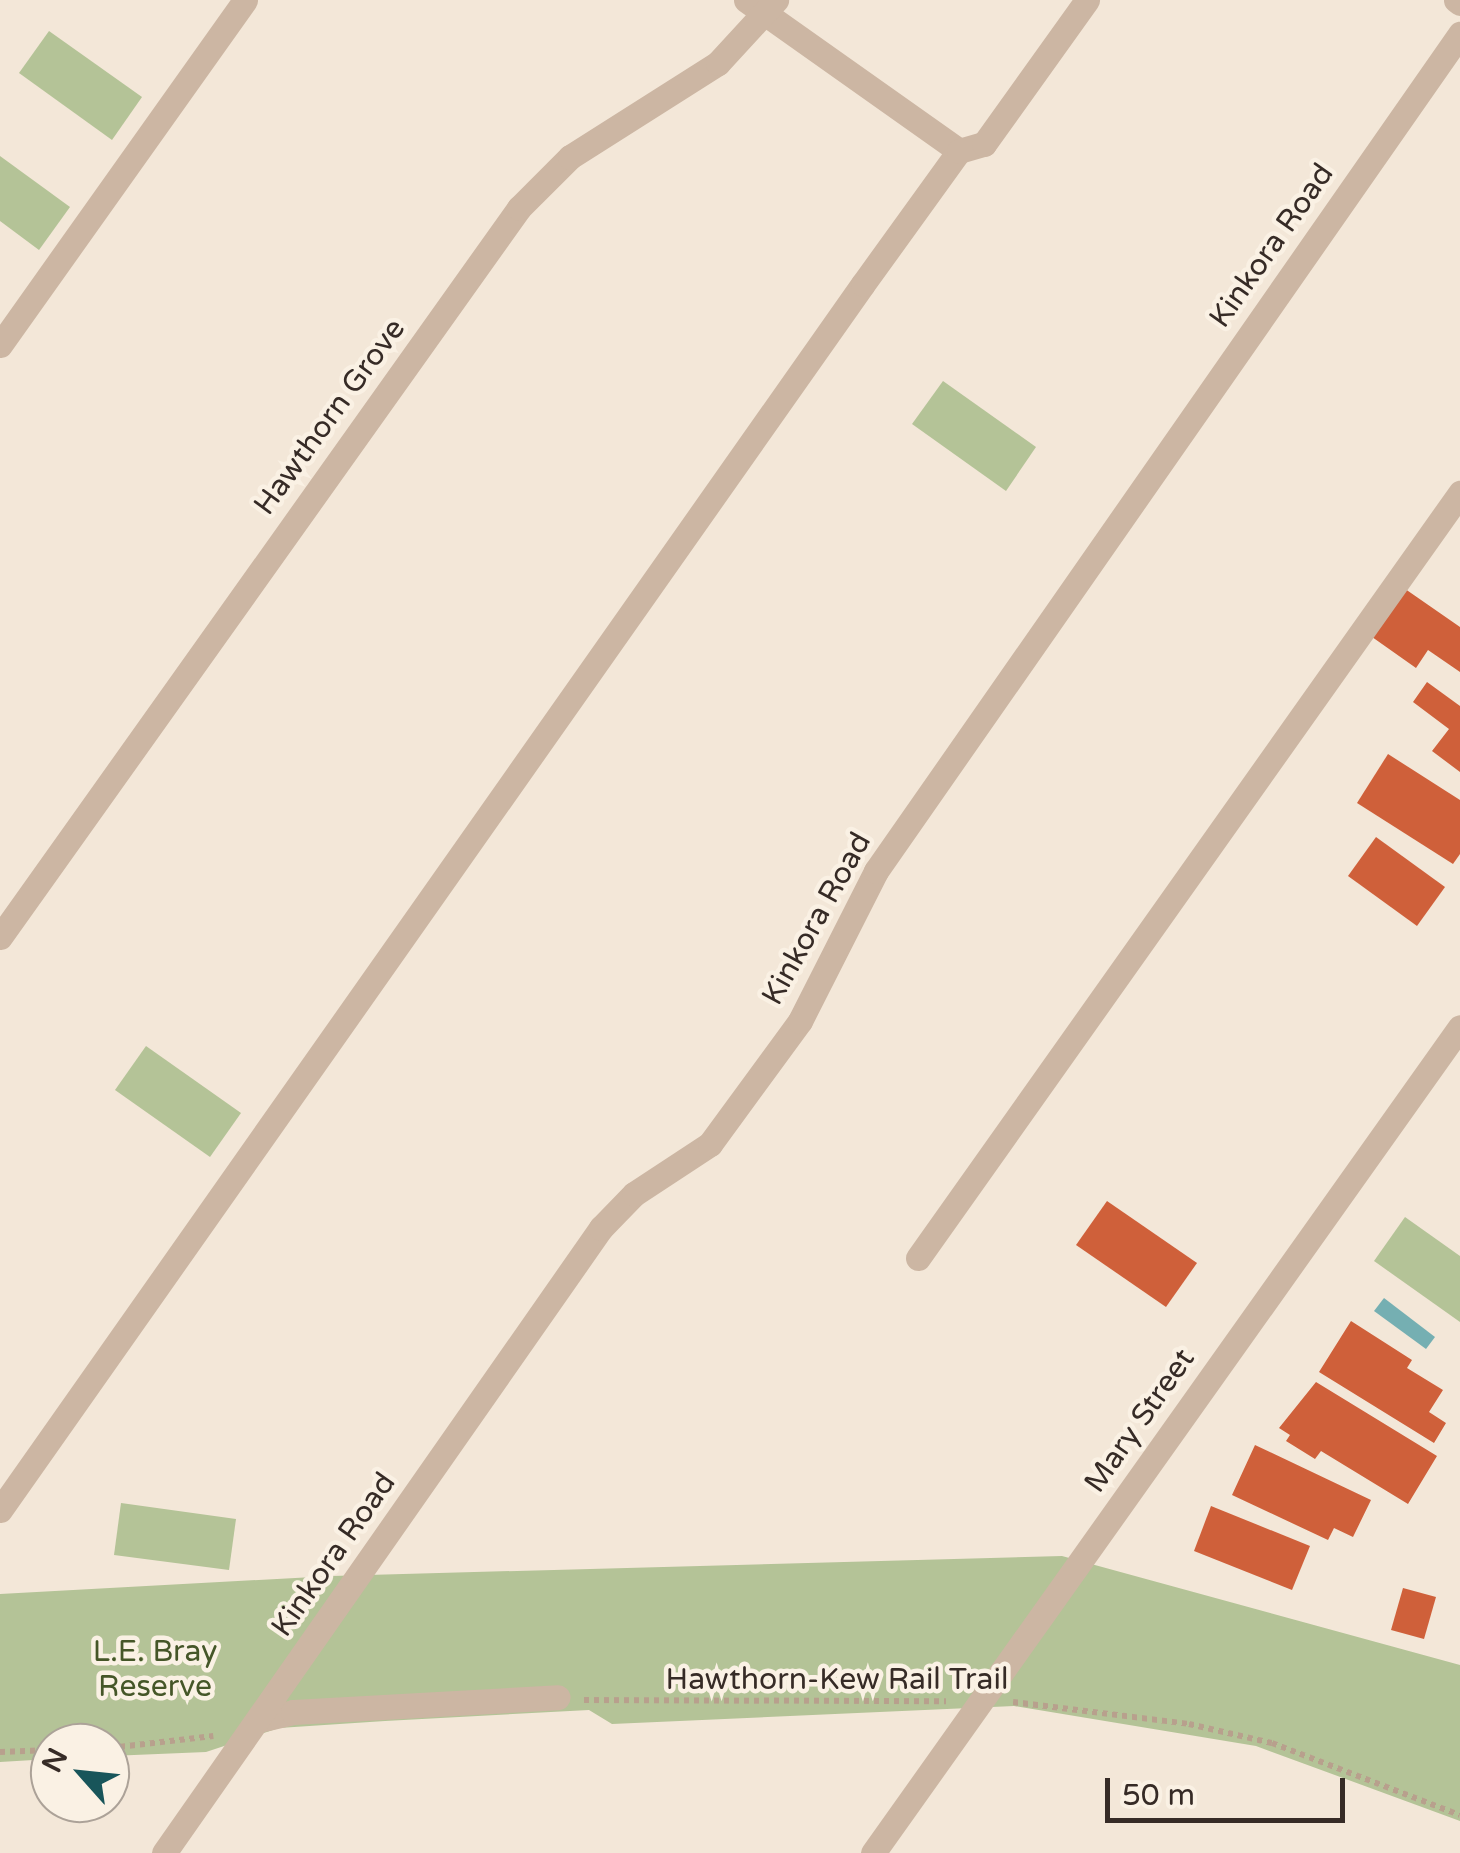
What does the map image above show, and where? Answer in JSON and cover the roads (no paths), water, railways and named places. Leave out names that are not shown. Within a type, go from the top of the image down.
[{"type":"street","points":[[0,345],[245,0]]},
{"type":"street","points":[[0,1510],[959,151],[984,144],[1087,0]]},
{"type":"street","points":[[763,5],[959,151]]},
{"type":"street","name":"Hawthorn Grove","points":[[0,937],[531,194],[586,145],[718,63],[763,5]]},
{"type":"street","name":"Kinkora Road","points":[[164,1853],[602,1228],[634,1194],[710,1144],[800,1021],[876,871],[1460,34]]},
{"type":"street","points":[[918,1258],[1460,493]]},
{"type":"street","name":"Mary Street","points":[[874,1853],[1460,1027]]},
{"type":"street","points":[[259,1720],[293,1712],[558,1697]]},
{"type":"water","points":[[1384,1298],[1435,1337],[1426,1349],[1374,1311]]},
{"type":"park label","name":"L.E. Bray Reserve","points":[[155,1669]]}]
